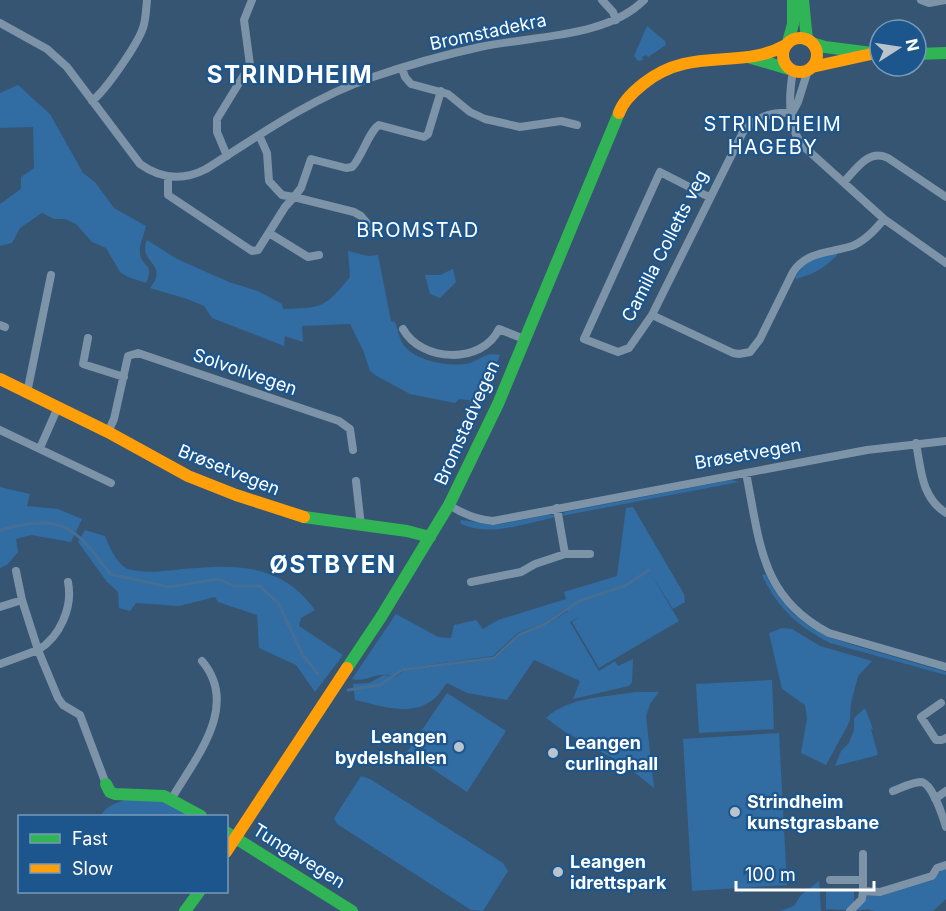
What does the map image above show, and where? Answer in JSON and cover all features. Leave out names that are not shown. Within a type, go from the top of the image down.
[{"type":"street","points":[[93,101],[104,91],[140,34],[145,19],[147,0]]},
{"type":"street","points":[[227,156],[217,132],[217,119],[250,65],[244,20],[252,0]]},
{"type":"street","points":[[602,0],[613,12],[616,20]]},
{"type":"street","name":"Bromstadekra","points":[[168,177],[183,177],[198,173],[321,99],[367,79],[480,47],[596,27],[616,20],[635,9],[644,0]]},
{"type":"street","points":[[793,0],[793,24],[783,57],[791,70],[790,102],[794,130],[801,144],[884,219],[946,263]]},
{"type":"street","points":[[792,113],[810,69],[817,58],[815,47],[810,41],[803,0]]},
{"type":"street","points":[[921,0],[929,3],[946,0]]},
{"type":"street","points":[[0,23],[57,58],[76,78],[140,164],[157,174],[168,177],[168,195],[252,251],[258,250],[285,207],[301,188],[310,159],[352,167],[356,164],[358,156],[376,126],[382,125],[421,137],[426,136],[441,91]]},
{"type":"street","points":[[787,44],[797,38],[868,52]]},
{"type":"street","name":"Bromstadvegen","points":[[231,835],[283,763],[381,617],[449,505],[498,404],[621,107],[633,92],[662,70],[682,62],[748,57],[775,51],[787,44]]},
{"type":"street","points":[[928,54],[946,53]]},
{"type":"street","points":[[791,70],[810,69],[868,56]]},
{"type":"street","name":"Bromstadvegen","points":[[748,57],[791,70]]},
{"type":"street","points":[[402,68],[411,84],[441,91],[454,98],[476,116],[513,126],[525,127],[561,121],[577,125]]},
{"type":"street","name":"Camilla Colletts veg","points":[[709,196],[660,172],[584,339],[618,352],[629,348],[652,315],[709,196],[744,130],[763,116],[792,113]]},
{"type":"street","points":[[259,135],[267,153],[269,181],[282,195],[354,212],[361,216],[372,229]]},
{"type":"street","points":[[844,182],[864,161],[874,155],[879,155],[888,158],[946,196]]},
{"type":"street","points":[[652,315],[733,352],[739,354],[750,352],[760,339],[793,272],[801,262],[815,254],[852,246],[864,239],[884,219]]},
{"type":"street","points":[[269,233],[308,257],[319,255]]},
{"type":"street","points":[[27,393],[51,274]]},
{"type":"street","points":[[403,329],[411,342],[451,355],[464,355],[490,342],[495,339],[500,329],[524,339]]},
{"type":"street","points":[[88,338],[83,364],[124,377]]},
{"type":"street","name":"Solvollvegen","points":[[108,432],[114,419],[128,356],[138,353],[339,421],[350,429],[353,450]]},
{"type":"street","name":"Brøsetvegen","points":[[0,379],[108,432],[188,476],[236,495],[309,519],[398,530],[427,543]]},
{"type":"street","points":[[40,448],[58,407]]},
{"type":"street","points":[[0,430],[111,483]]},
{"type":"street","name":"Brøsetvegen","points":[[449,505],[475,519],[493,521],[867,450],[946,441]]},
{"type":"street","points":[[916,443],[928,494],[937,507],[946,513]]},
{"type":"street","points":[[746,473],[764,561],[779,590],[796,611],[829,633],[946,667]]},
{"type":"street","points":[[356,481],[361,526]]},
{"type":"street","points":[[558,508],[565,554]]},
{"type":"street","points":[[471,582],[521,572],[535,564],[565,554],[590,554]]},
{"type":"street","points":[[16,571],[22,600],[38,650],[58,698],[63,705],[80,715],[110,792],[119,796],[150,794],[172,798],[199,815]]},
{"type":"street","points":[[0,664],[38,650],[47,643],[66,614],[70,599],[68,582]]},
{"type":"street","points":[[0,607],[22,600]]},
{"type":"street","points":[[172,798],[212,728],[217,710],[214,677],[202,661]]},
{"type":"street","points":[[941,703],[921,717],[936,740],[946,738]]},
{"type":"street","points":[[893,791],[921,782],[926,784],[935,799],[946,827]]},
{"type":"street","points":[[935,799],[946,791]]},
{"type":"street","name":"Tungavegen","points":[[231,835],[352,911]]},
{"type":"street","points":[[850,911],[862,899],[863,854]]},
{"type":"street","points":[[863,891],[879,892],[932,876],[937,868],[946,866]]},
{"type":"street","points":[[830,880],[863,880]]},
{"type":"street","points":[[185,911],[198,893]]},
{"type":"shaded area","points":[[647,26],[665,41],[666,45],[638,61],[634,56]]},
{"type":"shaded area","points":[[18,85],[50,114],[83,173],[95,182],[114,208],[146,226],[140,254],[149,269],[146,283],[120,272],[106,248],[92,242],[76,224],[65,219],[54,219],[42,213],[20,228],[12,243],[0,246],[0,204],[21,189],[21,177],[34,168],[33,127],[0,128],[0,93]]},
{"type":"shaded area","points":[[147,240],[177,259],[229,282],[258,291],[282,304],[283,309],[315,307],[334,295],[350,277],[348,251],[368,256],[378,255],[391,321],[395,322],[402,342],[408,350],[431,361],[458,365],[470,363],[489,354],[500,355],[480,406],[473,407],[469,400],[459,399],[455,403],[410,394],[375,375],[370,371],[350,324],[302,326],[303,342],[285,336],[284,346],[212,318],[204,306],[150,288],[157,273],[146,254]]},
{"type":"shaded area","points":[[837,252],[837,255],[824,267],[796,279],[795,277],[807,261]]},
{"type":"shaded area","points":[[453,269],[456,282],[440,298],[430,294],[425,275],[440,275]]},
{"type":"shaded area","points":[[731,480],[739,482],[561,516],[565,512]]},
{"type":"shaded area","points":[[0,487],[30,494],[27,506],[58,509],[82,519],[71,542],[31,535],[16,539],[18,552],[7,565],[0,568]]},
{"type":"shaded area","points":[[633,507],[684,594],[685,602],[673,609],[651,574],[679,621],[599,668],[572,622],[579,617],[570,622],[599,671],[615,661],[618,666],[633,659],[632,682],[629,686],[573,699],[580,681],[534,660],[507,700],[467,693],[447,683],[433,699],[422,706],[413,708],[384,707],[355,700],[353,684],[369,683],[384,675],[362,680],[352,679],[396,614],[438,637],[451,638],[454,625],[476,620],[483,629],[498,620],[566,599],[564,592],[617,576],[626,508]],"holes":[[[567,607],[568,611],[546,625],[520,636],[495,659],[404,671],[395,677],[384,675],[392,676],[401,669],[493,656],[518,633],[544,623]]]},
{"type":"shaded area","points":[[548,515],[556,517],[507,528],[482,529],[460,523],[461,520],[496,525]]},
{"type":"shaded area","points":[[85,530],[105,536],[117,559],[128,569],[155,572],[202,567],[238,567],[272,575],[288,583],[315,610],[301,618],[299,626],[343,655],[315,692],[296,665],[259,648],[257,615],[218,602],[215,597],[179,606],[136,603],[130,611],[119,608],[118,592],[107,582],[78,542]]},
{"type":"shaded area","points":[[765,574],[786,606],[797,617],[823,634],[855,646],[946,672],[946,675],[830,643],[808,630],[782,607],[768,587],[762,575]]},
{"type":"shaded area","points":[[782,628],[792,629],[820,646],[872,661],[858,676],[851,703],[850,721],[826,765],[801,753],[807,718],[805,705],[782,689],[769,633]]},
{"type":"shaded area","points":[[772,680],[774,729],[699,733],[696,684]]},
{"type":"shaded area","points":[[635,692],[659,692],[650,704],[646,716],[654,788],[625,765],[565,732],[546,718],[555,711],[576,702]]},
{"type":"shaded area","points":[[447,693],[506,731],[467,792],[407,752]]},
{"type":"shaded area","points":[[865,708],[873,729],[871,729],[878,755],[835,766],[841,751],[849,743],[854,730],[854,718]]},
{"type":"shaded area","name":"Strindheim kunstgrasbane","points":[[779,733],[787,885],[692,891],[683,739]]},
{"type":"shaded area","points":[[361,776],[370,779],[503,863],[508,871],[483,911],[471,910],[337,824],[334,818]]},
{"type":"shaded area","points":[[127,799],[163,800],[191,815],[102,815],[108,807]]},
{"type":"shaded area","points":[[946,869],[946,899],[933,911],[867,909],[855,911],[866,893],[931,881]]},
{"type":"shaded area","points":[[819,881],[821,911],[780,911],[794,906],[801,895]]},
{"type":"shaded area","points":[[826,890],[854,890],[854,903],[846,910],[826,909]]},
{"type":"waterway","points":[[0,530],[38,523],[64,527],[86,544],[110,574],[169,587],[218,579],[234,586],[260,586],[278,603],[303,655],[318,674]]},
{"type":"waterway","points":[[348,690],[380,685],[402,670],[494,658],[519,635],[545,624],[579,601],[625,586],[649,570]]},
{"type":"traffic: fast","points":[[788,42],[793,24],[793,0]]},
{"type":"traffic: fast","points":[[803,0],[807,40]]},
{"type":"traffic: fast","points":[[812,43],[868,52]]},
{"type":"traffic: fast","points":[[928,54],[946,53]]},
{"type":"traffic: fast","points":[[748,57],[789,69]]},
{"type":"traffic: fast","points":[[347,668],[449,505],[498,404],[619,113]]},
{"type":"traffic: fast","points":[[304,517],[407,531],[430,537]]},
{"type":"traffic: fast","points":[[106,784],[110,792],[115,794],[164,796],[199,815]]},
{"type":"traffic: fast","points":[[228,833],[352,911]]},
{"type":"traffic: fast","points":[[185,911],[198,893]]},
{"type":"traffic: slow","points":[[800,38],[812,43],[817,55],[812,67],[800,72],[788,67],[783,55],[788,43],[800,38]]},
{"type":"traffic: slow","points":[[619,113],[632,94],[661,72],[697,61],[751,57],[769,53],[786,45]]},
{"type":"traffic: slow","points":[[812,67],[868,55]]},
{"type":"traffic: slow","points":[[0,379],[108,432],[188,476],[236,495],[304,517]]},
{"type":"traffic: slow","points":[[228,849],[347,668]]},
{"type":"place","name":"Leangen bydelshallen","points":[[459,747]]},
{"type":"place","name":"Leangen curlinghall","points":[[553,753]]},
{"type":"place","name":"Strindheim kunstgrasbane","points":[[735,812]]},
{"type":"place","name":"Leangen idrettspark","points":[[558,872]]},
{"type":"district","name":"STRINDHEIM","points":[[290,75]]},
{"type":"district","name":"STRINDHEIM HAGEBY","points":[[773,136]]},
{"type":"district","name":"BROMSTAD","points":[[418,230]]},
{"type":"district","name":"ØSTBYEN","points":[[333,565]]}]
